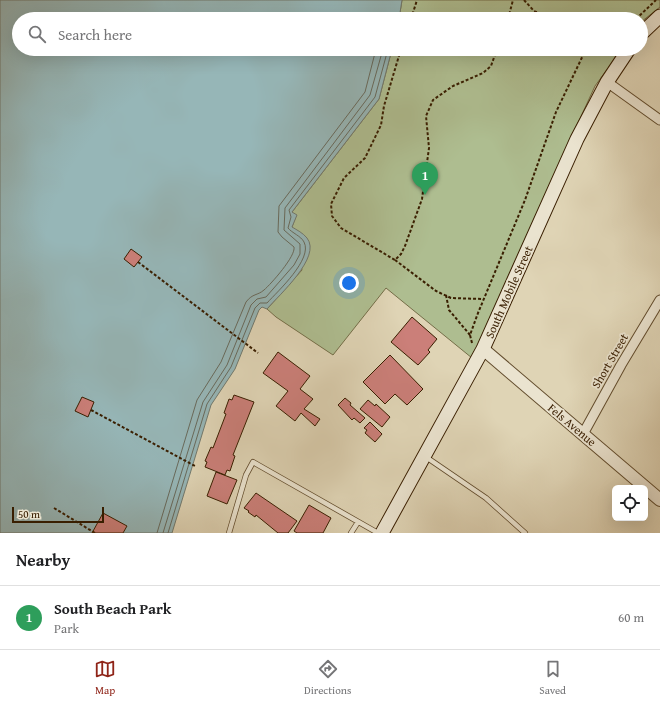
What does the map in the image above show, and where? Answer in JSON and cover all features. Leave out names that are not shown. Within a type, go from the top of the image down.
[{"type":"main road","points":[[648,27],[660,16]]},
{"type":"main road","name":"South Mobile Street","points":[[382,533],[424,456],[478,347],[577,138],[607,82],[624,56]]},
{"type":"street","points":[[607,82],[660,120]]},
{"type":"street","name":"Short Street","points":[[582,434],[660,300]]},
{"type":"street","name":"Fels Avenue","points":[[478,347],[660,500]]},
{"type":"lane","points":[[424,456],[486,498],[525,533]]},
{"type":"lane","points":[[229,533],[246,474],[253,462],[378,533]]},
{"type":"lane","points":[[351,533],[358,522]]},
{"type":"path","points":[[413,12],[417,0]]},
{"type":"path","points":[[510,12],[513,0]]},
{"type":"path","points":[[524,0],[538,12]]},
{"type":"path","points":[[643,12],[656,0]]},
{"type":"path","points":[[399,56],[384,106],[381,125],[365,158],[344,178],[331,204],[332,216],[340,228],[395,260],[436,291],[451,298],[483,300]]},
{"type":"path","points":[[395,260],[401,254],[405,246],[422,198],[429,148],[426,116],[433,100],[453,86],[482,73],[491,66],[495,56]]},
{"type":"path","points":[[470,336],[483,300],[525,200],[556,112],[583,56]]},
{"type":"path","points":[[138,262],[258,353]]},
{"type":"path","points":[[446,295],[449,310],[478,347]]},
{"type":"path","points":[[91,410],[195,466]]},
{"type":"path","points":[[54,508],[95,533]]},
{"type":"green space","points":[[402,0],[660,0],[660,7],[648,16],[648,12],[400,12]]},
{"type":"green space","points":[[390,56],[617,56],[595,86],[472,358],[386,288],[333,355],[276,317],[267,309],[302,270],[292,227],[296,216],[292,212],[379,99]]},
{"type":"water","points":[[0,0],[402,0],[400,12],[12,12],[12,56],[390,56],[379,99],[292,212],[297,215],[292,227],[307,238],[310,246],[309,255],[304,265],[289,285],[267,309],[262,307],[259,310],[235,369],[211,405],[172,533],[0,533]]},
{"type":"building","points":[[131,249],[142,257],[134,267],[124,259]]},
{"type":"building","points":[[412,317],[437,339],[428,350],[430,352],[418,365],[391,342]]},
{"type":"building","points":[[278,352],[310,376],[300,389],[313,399],[304,409],[320,419],[315,426],[301,413],[295,421],[276,406],[288,391],[263,373]]},
{"type":"building","points":[[390,355],[423,389],[407,405],[395,394],[385,404],[363,382]]},
{"type":"building","points":[[234,395],[254,402],[233,455],[235,456],[230,471],[227,470],[225,475],[205,467],[207,462],[205,461],[211,447],[213,448],[226,414],[224,413],[229,399],[232,400]]},
{"type":"building","points":[[82,397],[94,402],[88,417],[75,411]]},
{"type":"building","points":[[345,398],[351,403],[350,405],[365,418],[360,423],[354,418],[352,420],[338,405]]},
{"type":"building","points":[[368,400],[375,406],[376,404],[390,417],[382,427],[360,409]]},
{"type":"building","points":[[370,422],[382,434],[375,442],[365,433],[367,430],[364,428]]},
{"type":"building","points":[[216,472],[237,480],[227,504],[207,496]]},
{"type":"building","points":[[256,493],[297,521],[288,533],[278,533],[256,515],[255,517],[244,508]]},
{"type":"building","points":[[309,505],[331,518],[323,533],[297,533],[294,531]]},
{"type":"building","points":[[103,513],[127,526],[123,533],[92,533]]},
{"type":"place","name":"South Beach Park","points":[[425,195]]}]
